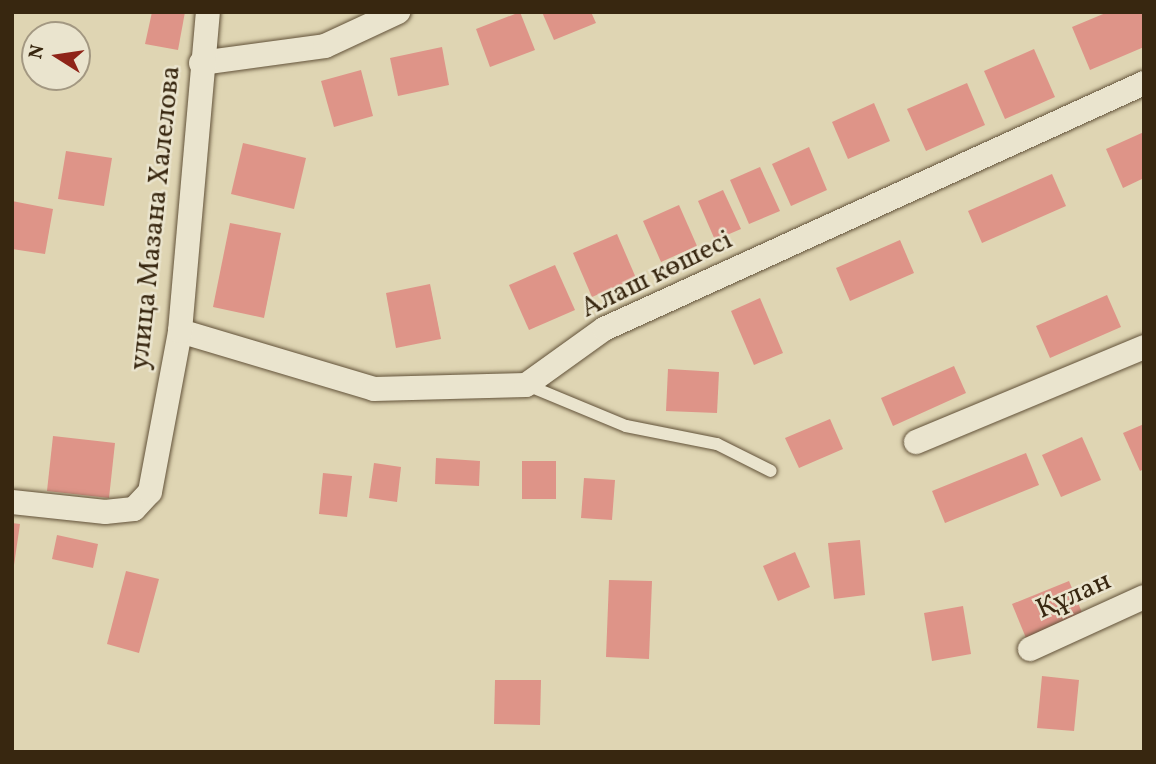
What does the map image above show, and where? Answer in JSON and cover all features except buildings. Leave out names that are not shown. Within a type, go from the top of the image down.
[{"type":"street","name":"улица Мазана Халелова","points":[[12,502],[105,512],[134,509],[150,492],[180,331],[201,63],[208,12]]},
{"type":"street","points":[[201,63],[326,46],[398,12]]},
{"type":"street","name":"Алаш көшесі","points":[[526,385],[604,329],[1144,83]]},
{"type":"street","points":[[180,331],[374,389],[526,385]]},
{"type":"street","points":[[916,442],[1144,347]]},
{"type":"street","name":"Құлан","points":[[1030,649],[1144,597]]},
{"type":"lane","points":[[526,385],[625,426],[717,444],[771,471]]}]
